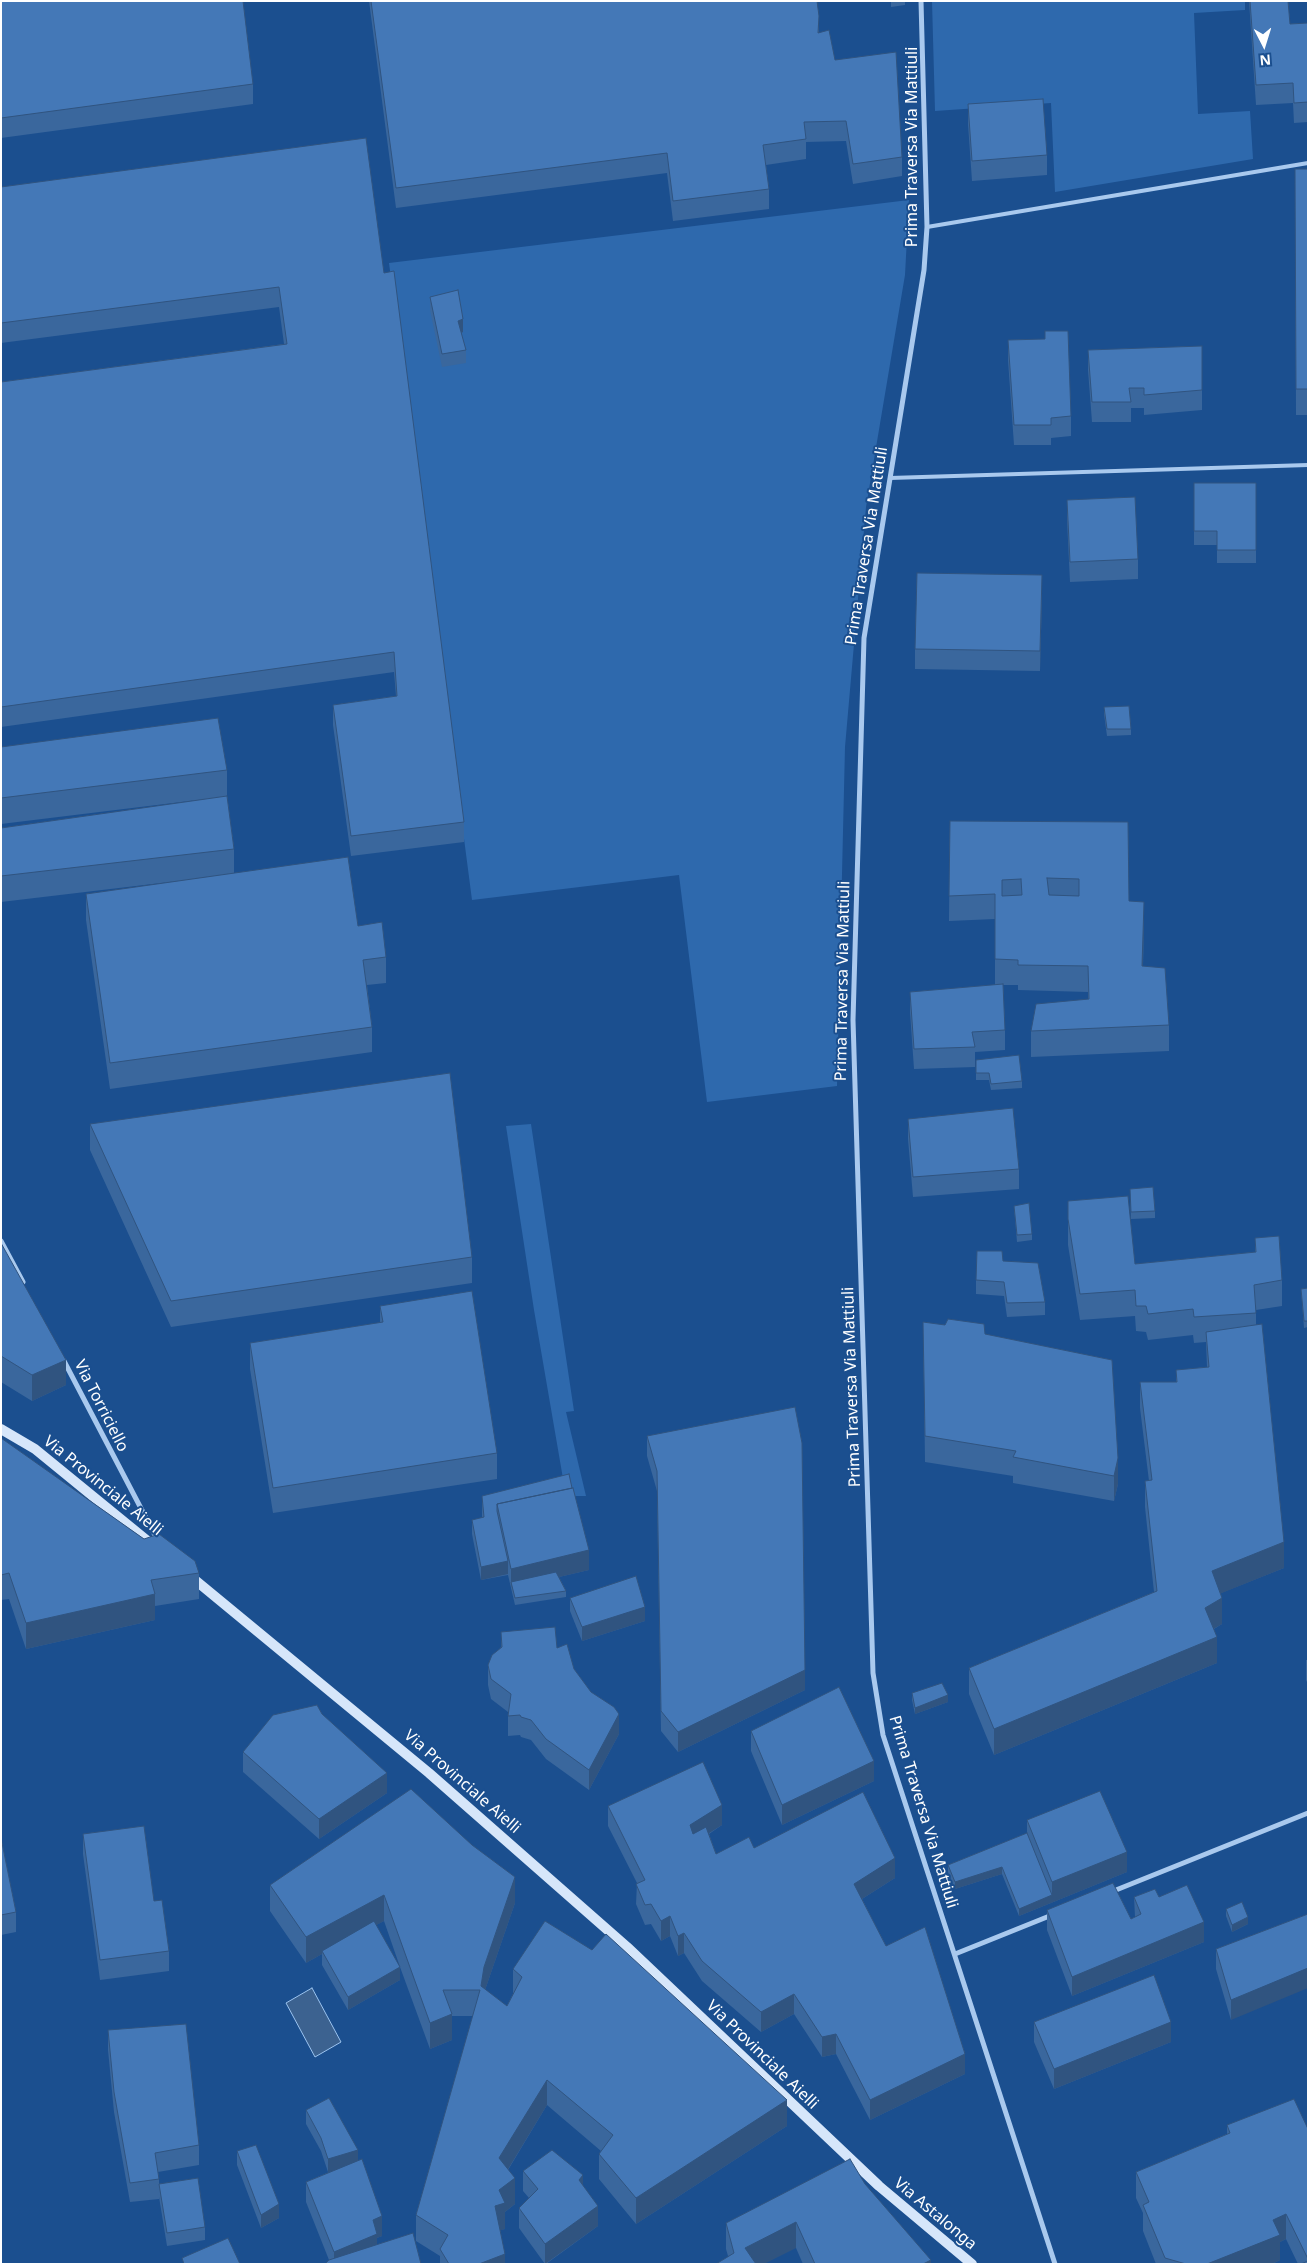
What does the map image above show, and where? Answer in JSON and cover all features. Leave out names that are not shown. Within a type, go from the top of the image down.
[{"type":"street","name":"Prima Traversa Via Mattiuli","points":[[921,1],[927,227],[924,270],[864,638],[853,1020],[873,1673],[883,1735],[1055,2264]]},
{"type":"street","points":[[1,1241],[24,1284]]},
{"type":"street","name":"Via Torriciello","points":[[60,1354],[163,1551]]},
{"type":"street","name":"Via Provinciale Aielli","points":[[1,1429],[36,1449],[163,1551]]},
{"type":"street","name":"Via Provinciale Aielli","points":[[180,1568],[429,1772],[620,1940],[879,2186]]},
{"type":"street","points":[[1109,1892],[1308,1813]]},
{"type":"street","points":[[955,1954],[1054,1914]]},
{"type":"street","name":"Via Astalonga","points":[[879,2186],[972,2264]]},
{"type":"lane","points":[[927,227],[1308,163]]},
{"type":"lane","points":[[890,478],[1308,466]]},
{"type":"shaded area","points":[[932,1],[1245,1],[1245,10],[1194,13],[1198,114],[1250,111],[1253,159],[1055,192],[1051,103],[935,111]]},
{"type":"shaded area","points":[[909,200],[905,275],[866,507],[845,747],[837,1086],[707,1102],[679,875],[472,900],[389,263]]},
{"type":"shaded area","points":[[531,1124],[574,1411],[566,1412],[586,1496],[566,1496],[534,1310],[506,1126]]},
{"type":"shaded area","points":[[312,1988],[341,2042],[315,2057],[286,2003]]},
{"type":"building","points":[[1,1],[243,1],[253,84],[1,118]]},
{"type":"building","points":[[371,1],[817,1],[819,16],[818,33],[829,30],[835,60],[896,52],[902,157],[853,164],[846,121],[804,122],[806,139],[763,145],[769,189],[673,201],[667,153],[396,188]]},
{"type":"building","points":[[1250,1],[1288,1],[1290,24],[1308,23],[1308,102],[1294,103],[1293,83],[1256,85]]},
{"type":"building","points":[[1043,99],[1047,155],[972,161],[968,104]]},
{"type":"building","points":[[366,138],[384,273],[394,271],[464,822],[351,836],[333,705],[397,696],[394,652],[1,707],[1,382],[287,344],[279,287],[1,323],[1,187]]},
{"type":"building","points":[[1295,169],[1308,169],[1308,389],[1296,389]]},
{"type":"building","points":[[458,290],[463,319],[458,321],[466,350],[442,354],[430,297]]},
{"type":"building","points":[[1045,331],[1068,331],[1071,416],[1051,418],[1051,425],[1014,425],[1008,340],[1045,339]]},
{"type":"building","points":[[1202,346],[1202,390],[1144,395],[1144,388],[1129,388],[1131,402],[1092,402],[1088,350]]},
{"type":"building","points":[[1194,483],[1256,483],[1256,550],[1217,550],[1217,531],[1194,531]]},
{"type":"building","points":[[1135,497],[1138,559],[1070,562],[1067,500]]},
{"type":"building","points":[[917,573],[1042,575],[1040,651],[915,649]]},
{"type":"building","points":[[1129,706],[1131,729],[1107,729],[1104,707]]},
{"type":"building","points":[[218,718],[227,770],[1,798],[1,747]]},
{"type":"building","points":[[227,796],[234,849],[1,876],[1,828]]},
{"type":"building","points":[[950,821],[1128,822],[1129,901],[1144,902],[1142,966],[1165,968],[1169,1025],[1031,1031],[1036,1004],[1089,999],[1088,966],[1018,965],[1018,960],[995,959],[995,894],[949,896]],"holes":[[[1047,878],[1079,879],[1079,896],[1049,895]],[[1021,879],[1022,895],[1002,896],[1002,880]]]},
{"type":"building","points":[[348,857],[358,926],[382,922],[386,957],[363,960],[372,1027],[110,1063],[86,894]]},
{"type":"building","points":[[1003,984],[1005,1030],[972,1032],[975,1047],[914,1049],[910,992]]},
{"type":"building","points":[[1019,1055],[1022,1081],[991,1084],[989,1073],[976,1073],[976,1060]]},
{"type":"building","points":[[450,1073],[472,1257],[171,1301],[90,1124]]},
{"type":"building","points":[[1013,1108],[1019,1169],[913,1177],[908,1119]]},
{"type":"building","points":[[1153,1187],[1155,1211],[1131,1212],[1130,1189]]},
{"type":"building","points":[[1128,1196],[1135,1264],[1256,1252],[1255,1238],[1279,1236],[1282,1280],[1254,1285],[1256,1313],[1194,1317],[1193,1309],[1148,1314],[1146,1306],[1136,1306],[1135,1290],[1080,1294],[1068,1219],[1068,1201]]},
{"type":"building","points":[[1029,1203],[1032,1234],[1017,1235],[1014,1206]]},
{"type":"building","points":[[1,1243],[66,1360],[32,1375],[1,1356]]},
{"type":"building","points":[[977,1251],[1002,1251],[1003,1261],[1038,1263],[1045,1302],[1007,1303],[1004,1282],[976,1280]]},
{"type":"building","points":[[1308,1288],[1308,1321],[1304,1321],[1301,1289]]},
{"type":"building","points":[[472,1291],[497,1453],[273,1488],[250,1343],[383,1322],[380,1306]]},
{"type":"building","points":[[948,1319],[984,1324],[985,1334],[1112,1360],[1118,1458],[1114,1476],[1013,1457],[1016,1451],[925,1436],[923,1322],[945,1325]]},
{"type":"building","points":[[1262,1324],[1284,1542],[1212,1571],[1222,1598],[1205,1608],[1217,1637],[994,1729],[969,1668],[1157,1591],[1145,1481],[1152,1480],[1140,1382],[1177,1382],[1176,1370],[1209,1367],[1206,1332]]},
{"type":"building","points":[[795,1407],[802,1443],[805,1670],[678,1732],[661,1711],[657,1471],[647,1436]]},
{"type":"building","points":[[1,1438],[144,1539],[159,1534],[195,1561],[199,1573],[151,1580],[155,1594],[26,1623],[9,1573],[1,1575]]},
{"type":"building","points":[[569,1474],[572,1488],[497,1504],[508,1561],[481,1567],[472,1520],[484,1517],[482,1496]]},
{"type":"building","points":[[573,1488],[589,1550],[511,1569],[497,1504]]},
{"type":"building","points":[[556,1572],[566,1591],[515,1598],[511,1582]]},
{"type":"building","points":[[636,1576],[645,1607],[582,1627],[570,1598]]},
{"type":"building","points":[[555,1627],[557,1648],[567,1644],[574,1669],[591,1692],[614,1707],[619,1714],[589,1770],[546,1739],[531,1720],[520,1715],[508,1716],[511,1694],[491,1679],[488,1665],[492,1655],[502,1647],[501,1632]]},
{"type":"building","points":[[942,1683],[948,1695],[915,1708],[912,1693]]},
{"type":"building","points":[[839,1687],[874,1761],[782,1805],[751,1731]]},
{"type":"building","points":[[317,1705],[322,1714],[387,1773],[319,1819],[243,1752],[273,1715]]},
{"type":"building","points":[[703,1762],[722,1805],[690,1825],[693,1834],[706,1827],[716,1854],[749,1837],[754,1848],[863,1792],[895,1858],[854,1884],[886,1946],[925,1927],[965,2054],[870,2100],[836,2034],[822,2037],[794,1994],[761,2012],[702,1961],[684,1933],[678,1936],[670,1916],[661,1921],[651,1904],[645,1905],[636,1884],[645,1880],[608,1806]]},
{"type":"building","points":[[411,1789],[472,1845],[515,1877],[484,1967],[481,1986],[507,2006],[522,1977],[513,1969],[545,1921],[592,1950],[606,1934],[787,2100],[636,2198],[599,2154],[613,2135],[547,2080],[499,2158],[515,2178],[499,2190],[505,2203],[495,2206],[505,2254],[479,2264],[449,2264],[440,2249],[448,2235],[416,2215],[480,1990],[443,1990],[452,2014],[430,2023],[384,1895],[306,1937],[270,1885]]},
{"type":"building","points":[[1100,1791],[1127,1852],[1052,1882],[1027,1820]]},
{"type":"building","points":[[144,1826],[154,1901],[162,1900],[169,1951],[100,1960],[83,1834]]},
{"type":"building","points":[[1027,1833],[1052,1895],[1019,1909],[1002,1867],[955,1882],[948,1865]]},
{"type":"building","points":[[1,1838],[16,1912],[1,1915]]},
{"type":"building","points":[[1113,1883],[1131,1919],[1141,1914],[1134,1897],[1155,1889],[1159,1897],[1187,1885],[1204,1922],[1072,1977],[1047,1910]]},
{"type":"building","points":[[1242,1902],[1248,1917],[1232,1925],[1226,1909]]},
{"type":"building","points":[[1308,1914],[1308,1968],[1231,2000],[1216,1949]]},
{"type":"building","points":[[374,1921],[400,1967],[348,1997],[322,1951]]},
{"type":"building","points":[[1154,1975],[1171,2022],[1054,2069],[1034,2022]]},
{"type":"building","points":[[186,2024],[199,2145],[155,2153],[159,2179],[130,2183],[114,2092],[108,2030]]},
{"type":"building","points":[[329,2098],[358,2150],[328,2159],[321,2138],[306,2110]]},
{"type":"building","points":[[1294,2099],[1308,2129],[1308,2259],[1286,2214],[1273,2220],[1280,2235],[1207,2264],[1186,2264],[1165,2258],[1143,2205],[1149,2202],[1136,2172],[1230,2133],[1227,2125]]},
{"type":"building","points":[[256,2145],[279,2204],[261,2215],[237,2151]]},
{"type":"building","points":[[552,2150],[583,2175],[579,2180],[598,2206],[545,2244],[519,2208],[538,2189],[523,2171]]},
{"type":"building","points":[[362,2159],[382,2216],[373,2220],[377,2234],[334,2252],[306,2182]]},
{"type":"building","points":[[850,2159],[865,2184],[931,2260],[923,2264],[815,2264],[796,2222],[745,2248],[756,2264],[716,2264],[734,2253],[726,2223]]},
{"type":"building","points":[[198,2178],[205,2227],[167,2233],[159,2184]]},
{"type":"building","points":[[413,2233],[421,2264],[325,2264],[329,2260]]},
{"type":"building","points":[[228,2238],[240,2264],[184,2264],[182,2258]]}]
